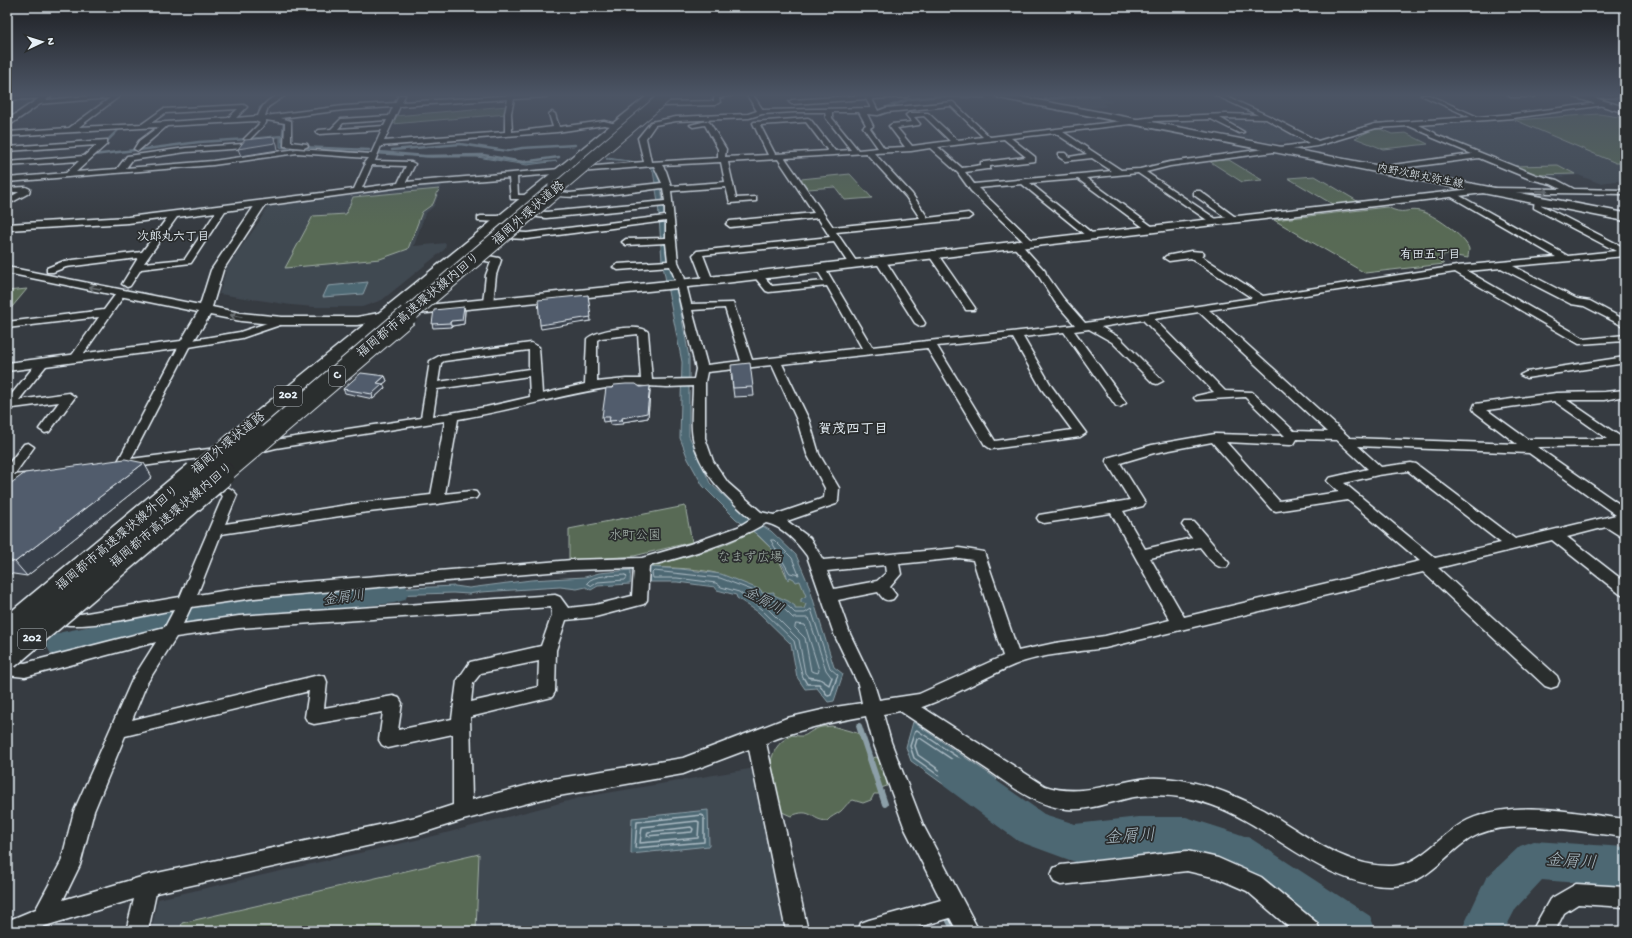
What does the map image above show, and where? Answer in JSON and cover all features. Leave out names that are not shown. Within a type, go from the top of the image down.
[{"type":"highway","name":"福岡外環状道路","points":[[7,626],[217,452],[262,418],[386,314],[504,227],[529,205],[560,172],[601,139]]},
{"type":"highway","name":"福岡都市高速環状線外回り","points":[[7,631],[605,139]]},
{"type":"highway","name":"福岡都市高速環状線内回り","points":[[7,659],[608,139]]},
{"type":"highway","name":"福岡外環状道路","points":[[529,205],[553,194],[616,139]]},
{"type":"highway","name":"福岡外環状道路","points":[[61,612],[256,449],[478,257],[504,227]]},
{"type":"highway","points":[[7,620],[32,600],[108,548]]},
{"type":"main road","name":"内野次郎丸弥生線","points":[[1224,139],[1625,217]]},
{"type":"street","points":[[7,149],[107,139],[69,174]]},
{"type":"street","points":[[138,149],[142,143],[148,139]]},
{"type":"street","points":[[289,139],[288,145],[375,150]]},
{"type":"street","points":[[357,190],[381,139]]},
{"type":"street","points":[[7,180],[234,161],[297,151],[375,150],[469,139]]},
{"type":"street","points":[[641,139],[640,141],[652,163],[661,169],[666,187],[669,203],[670,240],[674,263],[681,284],[701,375],[699,438],[707,461],[723,486],[757,516],[769,519],[785,526],[805,542],[819,566],[842,634],[866,684],[882,742],[915,829],[968,931]]},
{"type":"street","points":[[716,139],[722,149],[722,160],[733,201],[753,199]]},
{"type":"street","points":[[766,139],[853,264]]},
{"type":"street","points":[[822,139],[834,154]]},
{"type":"street","points":[[846,139],[857,153]]},
{"type":"street","points":[[874,139],[883,151]]},
{"type":"street","points":[[903,139],[911,148]]},
{"type":"street","points":[[952,139],[956,143]]},
{"type":"street","points":[[7,227],[128,220],[401,185],[652,163],[883,151],[989,139]]},
{"type":"street","points":[[960,170],[987,167],[984,164],[1032,159],[1008,139]]},
{"type":"street","points":[[1069,139],[1120,173]]},
{"type":"street","points":[[1307,139],[1316,144]]},
{"type":"street","points":[[974,186],[1081,178],[1120,173],[1170,164],[1316,144],[1339,139]]},
{"type":"street","points":[[1439,139],[1477,156],[1533,177],[1554,182],[1574,192]]},
{"type":"street","points":[[120,170],[130,158],[134,157],[186,150],[244,146],[234,161]]},
{"type":"street","points":[[932,146],[960,170],[974,186],[974,189],[1030,243]]},
{"type":"street","points":[[869,152],[909,196],[925,220]]},
{"type":"street","points":[[1062,155],[1068,159],[1095,155]]},
{"type":"street","points":[[1389,171],[1393,168],[1477,156]]},
{"type":"street","points":[[7,164],[88,158]]},
{"type":"street","points":[[368,164],[411,164],[401,185]]},
{"type":"street","points":[[1140,170],[1213,222]]},
{"type":"street","points":[[513,176],[514,197],[546,215],[669,203]]},
{"type":"street","points":[[7,203],[26,192],[26,189],[42,177]]},
{"type":"street","points":[[1081,178],[1150,229]]},
{"type":"street","points":[[1024,182],[1090,236]]},
{"type":"street","points":[[553,194],[570,195],[653,187],[729,184]]},
{"type":"street","points":[[7,190],[26,189]]},
{"type":"street","points":[[207,305],[242,317],[282,321],[358,321],[386,314],[417,310],[708,281],[1490,190],[1625,192]]},
{"type":"street","points":[[1197,194],[1234,219]]},
{"type":"street","points":[[1453,194],[1567,259]]},
{"type":"street","points":[[1538,200],[1537,206],[1624,254]]},
{"type":"street","points":[[122,465],[185,344],[203,317],[217,270],[261,204]]},
{"type":"street","points":[[139,266],[188,261],[222,209]]},
{"type":"street","points":[[75,358],[139,266],[145,254],[174,215]]},
{"type":"street","points":[[730,224],[819,215]]},
{"type":"street","points":[[830,230],[968,216]]},
{"type":"street","points":[[481,219],[527,236],[669,218]]},
{"type":"street","points":[[708,281],[698,255],[700,253],[836,239]]},
{"type":"street","points":[[626,242],[670,240]]},
{"type":"street","points":[[1016,244],[1042,272],[1040,274],[1059,300],[1086,326],[1116,340],[1157,381]]},
{"type":"street","points":[[50,270],[64,264],[145,254]]},
{"type":"street","points":[[933,254],[970,308]]},
{"type":"street","points":[[1169,258],[1196,254],[1262,299]]},
{"type":"street","points":[[256,449],[275,444],[486,412],[591,386],[626,382],[647,383],[701,375],[748,365],[1067,329],[1457,269],[1624,254]]},
{"type":"street","points":[[478,257],[496,260],[490,275],[488,303]]},
{"type":"street","points":[[880,260],[920,323]]},
{"type":"street","points":[[7,261],[124,288],[207,305],[293,314],[386,314]]},
{"type":"street","points":[[618,267],[674,263]]},
{"type":"street","points":[[1503,265],[1575,302],[1586,303],[1625,324]]},
{"type":"street","points":[[821,268],[869,351]]},
{"type":"street","points":[[1457,269],[1583,342],[1625,338]]},
{"type":"street","points":[[7,270],[124,288]]},
{"type":"street","points":[[758,275],[769,289],[829,283]]},
{"type":"street","points":[[686,307],[729,305],[748,365]]},
{"type":"street","points":[[1202,309],[1378,471]]},
{"type":"street","points":[[7,325],[107,313]]},
{"type":"street","points":[[1146,317],[1222,394]]},
{"type":"street","points":[[7,367],[185,344],[242,335],[282,321]]},
{"type":"street","points":[[1067,329],[1120,403]]},
{"type":"street","points":[[591,386],[592,339],[598,335],[639,330],[643,332],[647,383]]},
{"type":"street","points":[[930,344],[992,445],[1080,433],[1047,388],[1017,334]]},
{"type":"street","points":[[426,421],[436,361],[441,358],[531,346],[534,347],[536,399]]},
{"type":"street","points":[[1526,375],[1625,360]]},
{"type":"street","points":[[8,407],[43,362]]},
{"type":"street","points":[[61,612],[81,620],[186,602],[330,585],[572,565],[642,563],[695,548],[769,519],[831,501],[832,488],[813,454],[803,420],[776,362]]},
{"type":"street","points":[[432,386],[535,372]]},
{"type":"street","points":[[1200,398],[1222,394],[1248,394],[1291,435],[1491,446],[1615,443],[1617,440],[1556,397]]},
{"type":"street","points":[[1625,394],[1556,397],[1479,407],[1479,409],[1528,446],[1625,516]]},
{"type":"street","points":[[8,407],[69,397],[45,429]]},
{"type":"street","points":[[437,500],[452,417]]},
{"type":"street","points":[[1044,518],[1138,503],[1112,460],[1152,449],[1215,438],[1290,441],[1291,435]]},
{"type":"street","points":[[1215,438],[1276,506],[1350,495]]},
{"type":"street","points":[[7,474],[28,447]]},
{"type":"street","points":[[108,467],[217,452]]},
{"type":"street","points":[[1512,544],[1411,467],[1378,471],[1334,481],[1428,564],[1551,681]]},
{"type":"street","points":[[7,480],[45,476]]},
{"type":"street","points":[[43,916],[70,865],[84,811],[120,730],[140,680],[171,632],[186,602],[230,495],[224,490],[209,489]]},
{"type":"street","points":[[216,530],[360,508],[471,495]]},
{"type":"street","points":[[1114,508],[1180,624]]},
{"type":"street","points":[[10,931],[43,916],[148,885],[416,826],[463,811],[573,783],[683,766],[787,726],[836,714],[872,708],[904,705],[938,694],[1012,659],[1055,649],[1105,642],[1608,522],[1625,516]]},
{"type":"street","points":[[1608,522],[1625,534]]},
{"type":"street","points":[[1189,525],[1222,563]]},
{"type":"street","points":[[1554,534],[1625,590]]},
{"type":"street","points":[[1141,555],[1202,541]]},
{"type":"street","points":[[819,566],[959,553],[979,556],[1012,659]]},
{"type":"street","points":[[829,596],[885,591],[894,574],[891,560]]},
{"type":"street","points":[[560,615],[595,612],[639,600],[642,563]]},
{"type":"street","points":[[7,668],[25,670],[171,632],[239,622],[555,602],[560,607],[560,615],[548,650],[546,692],[388,740],[393,703],[314,717],[319,682],[120,730]]},
{"type":"street","points":[[463,811],[462,718],[465,681],[476,667],[540,654],[548,650]]},
{"type":"street","points":[[904,705],[1040,793],[1068,801],[1084,801],[1148,787],[1165,787],[1198,792],[1228,801],[1246,810],[1318,853],[1350,869],[1368,874],[1393,876],[1411,873],[1420,869],[1465,831],[1476,826],[1505,819],[1537,820],[1625,828]]},
{"type":"street","points":[[756,738],[797,931]]},
{"type":"street","points":[[1061,875],[1187,861],[1218,868],[1254,884],[1309,931]]},
{"type":"street","points":[[137,931],[148,885]]},
{"type":"street","points":[[1543,931],[1556,906],[1576,894],[1625,897]]},
{"type":"street","points":[[869,931],[955,906]]},
{"type":"shaded area","points":[[1250,139],[1305,140],[1273,143]]},
{"type":"shaded area","points":[[1443,139],[1625,139],[1625,180],[1599,183],[1578,175],[1549,178],[1534,176]]},
{"type":"shaded area","points":[[443,183],[434,206],[425,214],[414,246],[446,243],[445,249],[382,300],[362,307],[314,307],[219,294],[227,267],[259,222],[268,206],[349,193]]},
{"type":"shaded area","points":[[755,768],[786,931],[151,931],[158,899],[438,835],[583,797]]},
{"type":"green space","points":[[1357,139],[1418,139],[1428,144],[1383,149]]},
{"type":"green space","points":[[1559,139],[1625,139],[1625,163],[1616,163]]},
{"type":"green space","points":[[1229,160],[1262,180],[1242,182],[1209,161]]},
{"type":"green space","points":[[1558,165],[1575,174],[1534,175],[1515,166]]},
{"type":"green space","points":[[850,174],[872,198],[845,200],[835,187],[808,189],[801,179]]},
{"type":"green space","points":[[1315,176],[1359,202],[1334,205],[1288,178]]},
{"type":"green space","points":[[439,189],[433,204],[422,212],[408,249],[380,259],[285,268],[313,216],[346,214],[353,197]]},
{"type":"green space","points":[[1387,207],[1398,211],[1420,211],[1432,216],[1448,226],[1467,244],[1469,249],[1468,258],[1444,254],[1441,262],[1444,264],[1365,273],[1274,220]]},
{"type":"green space","points":[[27,289],[7,313],[7,291]]},
{"type":"green space","name":"水町公園","points":[[685,506],[692,542],[634,556],[569,561],[569,529]]},
{"type":"green space","name":"なまず広場","points":[[753,531],[775,552],[787,577],[801,579],[807,597],[806,610],[797,612],[751,587],[722,575],[705,571],[648,567],[656,565],[654,563],[692,555],[717,547]]},
{"type":"green space","points":[[832,726],[857,733],[862,736],[869,759],[876,757],[880,759],[880,769],[887,777],[887,786],[881,788],[881,794],[874,794],[871,800],[863,803],[853,800],[851,801],[841,811],[827,821],[817,819],[807,813],[791,816],[782,812],[771,775],[773,771],[770,770],[773,753],[782,741],[792,735],[803,736],[818,728]]},
{"type":"green space","points":[[479,854],[476,931],[180,931],[182,923]]},
{"type":"water","points":[[280,139],[283,139],[283,146],[286,147],[432,157],[284,148],[280,147]]},
{"type":"water","points":[[476,156],[525,163],[557,161],[527,165],[477,157],[432,157]]},
{"type":"water","points":[[639,163],[653,165],[660,176],[669,259],[675,281],[689,357],[689,436],[710,483],[746,516],[771,531],[796,555],[808,583],[834,667],[843,674],[834,701],[828,702],[817,688],[805,689],[797,677],[791,644],[758,612],[737,598],[736,595],[717,590],[715,587],[677,582],[648,582],[648,567],[721,574],[761,590],[762,593],[774,592],[774,595],[795,606],[795,609],[804,609],[806,604],[801,602],[801,599],[806,596],[800,581],[796,582],[790,577],[788,580],[785,569],[775,552],[759,536],[736,519],[703,486],[688,459],[680,438],[682,362],[662,261],[658,202],[653,171],[644,164]]},
{"type":"water","points":[[368,282],[363,294],[323,297],[328,286]]},
{"type":"water","points":[[631,570],[630,584],[598,586],[591,590],[586,587],[577,589],[560,587],[469,594],[453,593],[354,596],[389,589],[455,586],[469,588],[531,580],[585,577],[599,573]]},
{"type":"water","points":[[913,722],[997,779],[975,807],[911,761],[906,747]]},
{"type":"water","points":[[708,810],[709,846],[631,854],[632,818]]},
{"type":"building","points":[[274,139],[275,143],[238,149],[245,140]]},
{"type":"building","points":[[588,295],[591,317],[540,325],[538,300]]},
{"type":"building","points":[[464,307],[462,320],[451,321],[450,323],[432,324],[434,310]]},
{"type":"building","points":[[750,363],[753,387],[733,388],[731,365]]},
{"type":"building","points":[[361,373],[385,376],[377,383],[383,384],[372,394],[343,389]]},
{"type":"building","points":[[636,384],[640,387],[650,386],[647,413],[622,418],[622,420],[609,421],[610,417],[602,417],[606,388],[613,388],[614,385]]},
{"type":"building","points":[[125,459],[144,463],[15,562],[7,560],[7,486],[25,473]]},
{"type":"waterway","points":[[104,144],[109,139]]},
{"type":"waterway","points":[[139,150],[199,142],[248,139]]},
{"type":"waterway","points":[[392,150],[460,144],[507,151],[522,148],[575,145]]},
{"type":"waterway","points":[[300,147],[369,150]]},
{"type":"waterway","points":[[96,152],[93,155],[135,150]]},
{"type":"waterway","points":[[379,152],[425,156],[483,155],[523,162],[559,157]]},
{"type":"waterway","name":"金屑川","points":[[62,645],[144,627],[257,608],[313,603],[344,597],[394,592]]},
{"type":"waterway","points":[[859,726],[885,804]]},
{"type":"waterway","name":"金屑川","points":[[957,774],[1032,828],[1075,843],[1139,836],[1186,836],[1236,852],[1355,931]]},
{"type":"waterway","name":"金屑川","points":[[1482,931],[1501,893],[1534,860],[1625,867]]},
{"type":"waterway","points":[[949,921],[954,931]]},
{"type":"district","name":"次郎丸六丁目","points":[[173,238]]},
{"type":"district","name":"有田五丁目","points":[[1430,256]]},
{"type":"district","name":"賀茂四丁目","points":[[853,430]]}]
